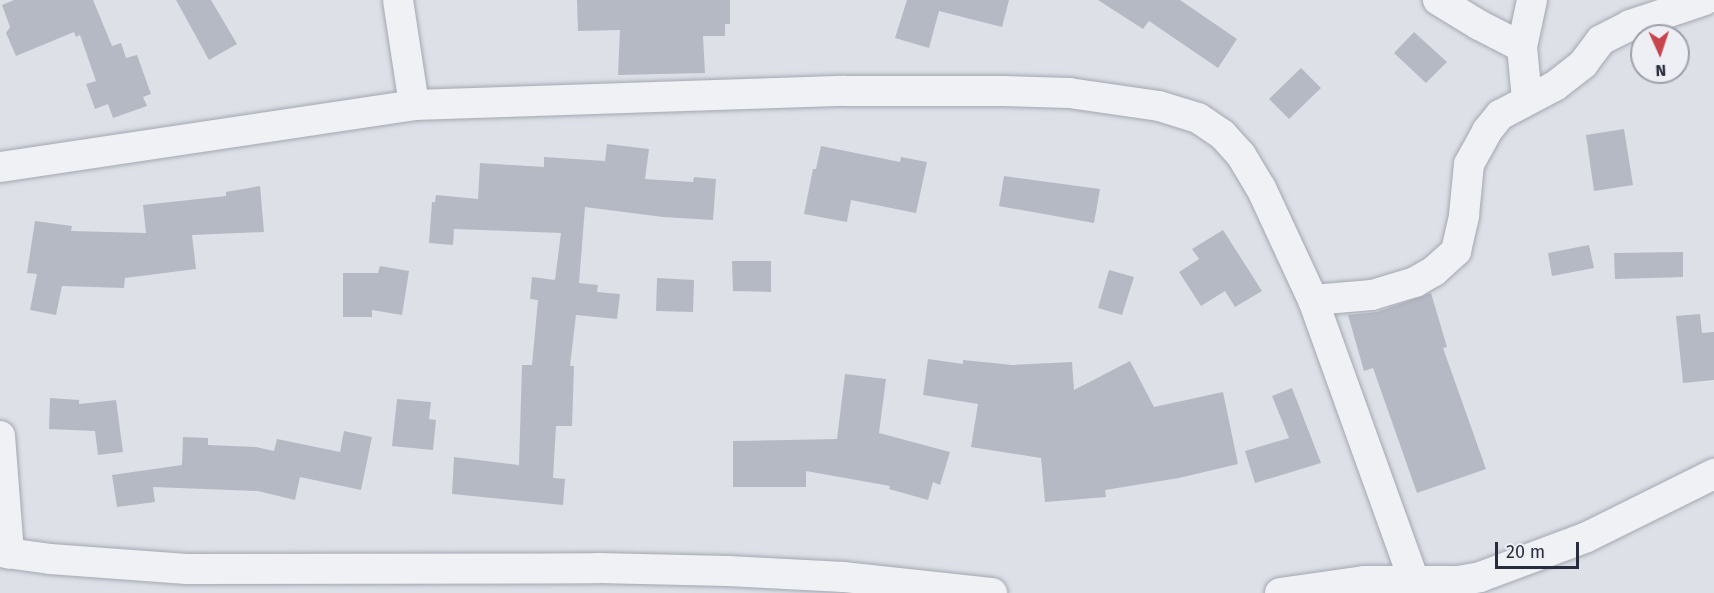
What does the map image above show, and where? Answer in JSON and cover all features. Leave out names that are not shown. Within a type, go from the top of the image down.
[{"type":"street","points":[[398,0],[414,105]]},
{"type":"street","points":[[1438,0],[1522,47]]},
{"type":"street","points":[[1527,99],[1522,47],[1532,0]]},
{"type":"street","points":[[1313,300],[1372,295],[1415,282],[1449,259],[1459,241],[1467,177],[1474,153],[1500,115],[1555,86],[1573,71],[1601,40],[1630,25],[1705,0]]},
{"type":"street","points":[[0,167],[414,105],[844,91],[1003,91],[1068,93],[1159,106],[1198,118],[1222,134],[1241,155],[1261,188],[1313,300],[1414,581]]},
{"type":"street","points":[[0,436],[4,553],[343,581],[598,568],[728,570],[844,577],[992,593]]},
{"type":"street","points":[[1280,593],[1364,580],[1458,581],[1502,570],[1587,537],[1714,474]]},
{"type":"building","points":[[14,0],[93,0],[112,46],[121,43],[126,58],[137,55],[151,94],[143,97],[147,106],[113,118],[108,104],[95,109],[86,84],[96,81],[80,35],[76,37],[74,32],[16,56],[6,33],[10,27],[2,5]]},
{"type":"building","points":[[176,0],[211,0],[237,44],[209,60]]},
{"type":"building","points":[[577,0],[730,0],[730,24],[725,24],[725,36],[703,36],[705,73],[618,75],[620,30],[578,31]]},
{"type":"building","points":[[907,0],[1009,0],[1002,27],[939,11],[929,48],[895,38]]},
{"type":"building","points":[[1098,0],[1180,0],[1237,39],[1218,68],[1149,21],[1143,29]]},
{"type":"building","points":[[1414,32],[1447,62],[1426,83],[1394,53]]},
{"type":"building","points":[[1301,68],[1321,88],[1289,119],[1269,99]]},
{"type":"building","points":[[1624,129],[1633,185],[1594,191],[1586,135]]},
{"type":"building","points":[[607,144],[649,149],[645,179],[693,182],[694,177],[716,179],[713,220],[663,217],[585,207],[579,283],[598,285],[597,292],[620,294],[617,319],[576,315],[570,366],[574,366],[572,426],[556,426],[553,478],[565,479],[563,505],[452,494],[454,457],[519,465],[522,365],[532,365],[538,300],[530,299],[532,277],[555,280],[561,233],[454,229],[453,245],[429,243],[432,202],[435,202],[436,195],[478,199],[480,163],[544,167],[544,157],[605,161]]},
{"type":"building","points":[[821,146],[900,162],[901,157],[927,162],[916,213],[851,200],[847,222],[804,214],[813,169],[816,169]]},
{"type":"building","points":[[1004,176],[1100,189],[1094,223],[999,206]]},
{"type":"building","points":[[260,186],[264,232],[192,235],[196,269],[125,278],[124,288],[62,286],[56,315],[30,310],[37,274],[27,273],[35,221],[72,226],[71,231],[146,233],[143,205],[226,196],[226,192]]},
{"type":"building","points":[[1223,230],[1262,291],[1235,307],[1225,291],[1201,306],[1179,272],[1199,259],[1192,249]]},
{"type":"building","points":[[1589,245],[1594,268],[1552,276],[1548,253]]},
{"type":"building","points":[[1683,252],[1683,277],[1615,279],[1614,253]]},
{"type":"building","points":[[732,261],[771,261],[771,292],[733,291]]},
{"type":"building","points":[[380,266],[409,271],[402,315],[372,310],[372,317],[343,317],[343,273],[378,273]]},
{"type":"building","points":[[1109,270],[1134,277],[1122,315],[1098,308]]},
{"type":"building","points":[[657,278],[694,280],[693,312],[656,311]]},
{"type":"building","points":[[1431,293],[1447,347],[1443,348],[1486,469],[1417,493],[1373,368],[1364,371],[1348,315],[1377,312]]},
{"type":"building","points":[[1700,314],[1702,333],[1714,332],[1714,380],[1683,383],[1676,316]]},
{"type":"building","points":[[928,359],[963,364],[963,360],[1012,365],[1072,362],[1074,390],[1130,361],[1154,407],[1223,392],[1238,464],[1179,478],[1105,490],[1106,497],[1045,502],[1041,458],[971,447],[978,404],[923,395]]},
{"type":"building","points":[[845,374],[886,379],[879,433],[950,452],[940,485],[933,482],[928,500],[889,489],[890,486],[806,471],[806,487],[733,487],[733,441],[837,439]]},
{"type":"building","points":[[1292,388],[1321,463],[1255,483],[1245,451],[1289,438],[1272,396]]},
{"type":"building","points":[[50,398],[79,400],[79,404],[116,400],[123,452],[98,455],[95,431],[49,429]]},
{"type":"building","points":[[397,399],[431,402],[429,419],[436,420],[433,450],[392,446]]},
{"type":"building","points":[[344,431],[372,437],[361,490],[300,477],[295,500],[258,491],[153,487],[155,502],[117,507],[112,475],[182,465],[183,437],[208,438],[208,445],[256,447],[274,451],[277,439],[340,452]]}]
